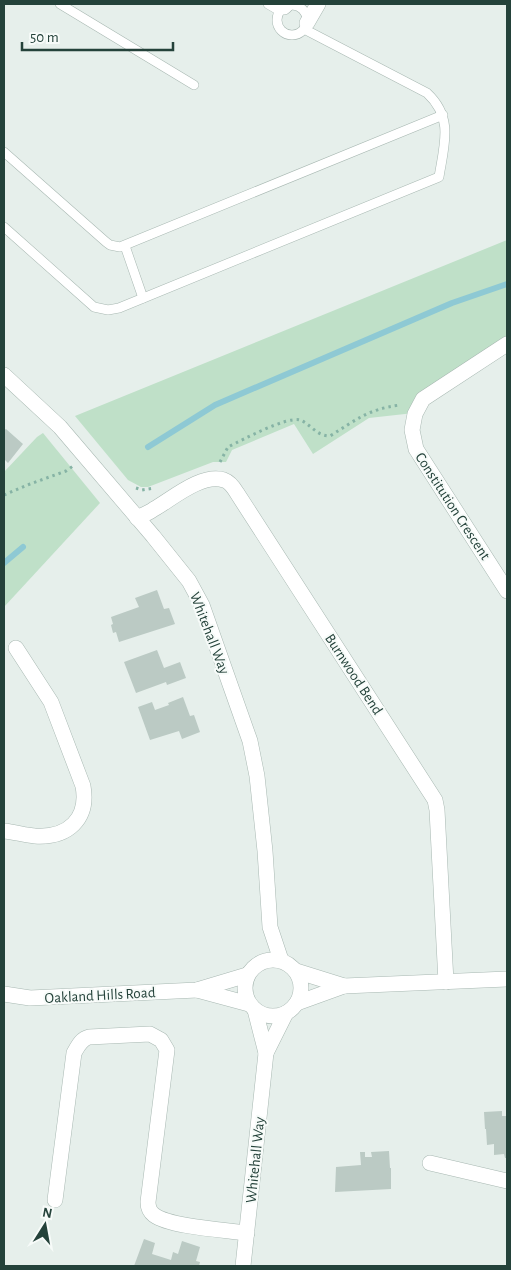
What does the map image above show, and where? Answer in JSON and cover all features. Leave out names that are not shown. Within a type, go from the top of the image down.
[{"type":"street","points":[[306,26],[318,4]]},
{"type":"street","name":"Constitution Crescent","points":[[507,344],[423,399],[414,414],[412,430],[416,449],[507,590]]},
{"type":"street","name":"Whitehall Way","points":[[4,375],[60,427],[153,536],[189,582],[202,605],[250,741],[257,776],[265,851],[270,927],[281,960]]},
{"type":"street","name":"Burnwood Bend","points":[[137,518],[202,481],[212,479],[225,480],[238,493],[434,800],[437,810],[446,982]]},
{"type":"street","points":[[4,830],[36,836],[64,831],[80,818],[86,799],[83,786],[51,702],[16,648]]},
{"type":"street","name":"Whitehall Way","points":[[260,963],[270,927]]},
{"type":"street","points":[[344,986],[296,971],[281,960],[272,959],[255,965],[248,975],[244,988],[245,997],[252,1007],[271,1017],[286,1013],[297,1003],[344,986],[507,979]]},
{"type":"street","points":[[296,971],[300,979],[301,988],[297,1003]]},
{"type":"street","name":"Oakland Hills Road","points":[[4,994],[30,998],[197,990],[248,975]]},
{"type":"street","name":"Oakland Hills Road","points":[[197,990],[252,1007]]},
{"type":"street","name":"Whitehall Way","points":[[252,1007],[266,1053]]},
{"type":"street","name":"Whitehall Way","points":[[243,1266],[266,1053],[286,1013]]},
{"type":"street","points":[[55,1200],[74,1053],[78,1046],[84,1038],[89,1037],[150,1034],[161,1040],[168,1050],[148,1206],[153,1214],[174,1223],[247,1233]]},
{"type":"street","points":[[430,1163],[507,1181]]},
{"type":"lane","points":[[60,4],[194,84]]},
{"type":"lane","points":[[268,4],[284,7],[293,5],[301,8],[306,15],[306,26],[296,35],[284,33],[278,26],[277,22],[284,7]]},
{"type":"lane","points":[[4,227],[94,307],[114,310],[439,177],[446,126],[439,107],[427,93],[306,26]]},
{"type":"lane","points":[[4,152],[106,242],[115,246],[124,246],[443,116]]},
{"type":"lane","points":[[124,246],[143,298]]},
{"type":"path","points":[[217,463],[220,463],[228,447],[285,421],[297,420],[304,422],[320,434],[330,436],[366,413],[387,406],[404,404]]},
{"type":"path","points":[[4,496],[66,471],[85,457]]},
{"type":"path","points":[[132,486],[142,490],[158,487]]},
{"type":"green space","points":[[507,240],[507,343],[414,413],[369,418],[313,454],[294,424],[232,450],[226,462],[213,462],[148,487],[141,487],[128,480],[75,416]]},
{"type":"green space","points":[[43,433],[100,503],[4,607],[4,472]]},
{"type":"building","points":[[6,429],[23,444],[8,463],[5,460],[4,462],[4,430]]},
{"type":"building","points":[[157,590],[164,609],[169,608],[175,624],[119,642],[116,632],[113,633],[111,617],[139,607],[135,598]]},
{"type":"building","points":[[157,650],[164,668],[180,662],[186,678],[167,685],[166,682],[136,693],[124,662]]},
{"type":"building","points":[[183,697],[190,716],[194,715],[200,732],[182,739],[179,731],[150,740],[138,707],[152,702],[155,710]]},
{"type":"building","points":[[502,1111],[502,1116],[507,1116],[507,1158],[505,1158],[504,1154],[494,1155],[494,1144],[487,1145],[485,1129],[484,1112]]},
{"type":"building","points":[[389,1151],[391,1189],[335,1192],[336,1167],[361,1165],[360,1152],[365,1152],[365,1157],[372,1157],[371,1152]]},
{"type":"building","points":[[144,1239],[155,1243],[152,1254],[171,1260],[173,1252],[178,1254],[182,1241],[200,1247],[196,1261],[200,1262],[199,1266],[134,1266]]},
{"type":"waterway","points":[[148,447],[215,405],[452,303],[507,284]]},
{"type":"waterway","points":[[4,563],[23,547]]}]
